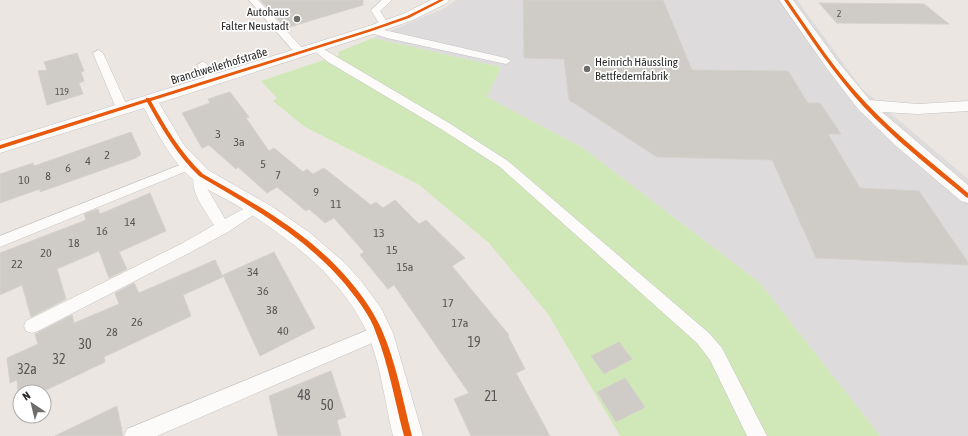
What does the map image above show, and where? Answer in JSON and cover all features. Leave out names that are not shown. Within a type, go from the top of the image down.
[{"type":"street","name":"Branchweilerhofstraße","points":[[0,147],[148,99],[378,28],[408,17],[442,0]]},
{"type":"street","points":[[786,0],[864,105],[890,131],[968,196]]},
{"type":"street","points":[[148,99],[171,140],[195,170],[293,230],[317,249],[337,269],[362,301],[380,332],[408,436]]},
{"type":"street","points":[[864,105],[918,109],[968,106]]},
{"type":"lane","points":[[253,0],[308,49],[332,60],[445,126],[504,164],[703,338],[716,354],[757,436]]},
{"type":"lane","points":[[388,0],[375,10],[378,28],[387,36],[506,61]]},
{"type":"lane","points":[[98,53],[122,108]]},
{"type":"lane","points":[[202,65],[212,79]]},
{"type":"lane","points":[[1,242],[195,170],[200,188],[222,228]]},
{"type":"lane","points":[[32,326],[222,228],[256,207]]},
{"type":"lane","points":[[134,436],[380,332]]},
{"type":"shaded area","points":[[456,0],[797,0],[862,89],[968,179],[968,436],[880,436],[760,283],[583,148],[487,97],[501,67],[373,38],[445,8]]},
{"type":"green space","points":[[373,38],[501,67],[487,97],[583,148],[760,283],[880,436],[620,436],[548,314],[489,243],[418,184],[305,127],[273,101],[277,98],[261,81],[339,55],[338,52]]},
{"type":"building","name":"Autohaus Falter Neustadt","points":[[260,0],[363,0],[363,5],[286,28]]},
{"type":"building","points":[[523,0],[663,0],[692,70],[788,71],[808,103],[820,103],[841,134],[828,134],[860,188],[919,191],[968,262],[968,265],[816,258],[772,160],[657,157],[569,100],[564,59],[524,58]]},
{"type":"building","points":[[819,3],[924,4],[949,24],[837,23]]},
{"type":"building","points":[[77,53],[84,71],[81,72],[84,81],[79,83],[83,94],[47,105],[38,71],[47,70],[44,62]]},
{"type":"building","points":[[230,92],[249,117],[246,118],[269,151],[274,148],[303,172],[307,169],[313,174],[324,168],[371,205],[376,202],[383,208],[395,200],[419,224],[426,220],[465,258],[452,266],[509,335],[508,336],[525,369],[516,373],[550,436],[471,436],[454,399],[469,393],[394,285],[388,289],[360,255],[364,252],[334,218],[325,223],[309,209],[306,211],[277,187],[267,193],[238,167],[236,169],[209,145],[202,148],[182,113],[210,103],[208,99]]},
{"type":"building","points":[[131,132],[141,154],[136,158],[40,192],[40,189],[0,203],[0,174],[33,163],[34,166]]},
{"type":"building","points":[[150,193],[166,231],[119,252],[127,269],[109,278],[99,251],[57,269],[66,299],[31,317],[22,285],[0,295],[0,253],[86,220],[84,214],[98,209],[100,214]]},
{"type":"building","points":[[274,252],[315,328],[260,356],[223,275]]},
{"type":"building","points":[[215,260],[223,277],[183,295],[191,316],[104,357],[105,362],[52,387],[52,384],[17,384],[17,380],[10,383],[7,358],[38,344],[35,334],[72,315],[74,323],[119,304],[115,293],[134,283],[139,293]]},
{"type":"building","points":[[619,342],[632,359],[604,374],[591,356]]},
{"type":"building","points":[[331,371],[346,417],[337,420],[341,436],[278,436],[269,396]]},
{"type":"building","points":[[625,378],[645,407],[616,422],[597,392]]},
{"type":"building","points":[[117,406],[123,436],[55,436]]},
{"type":"cycle path","points":[[0,147],[371,30],[408,17],[442,0]]},
{"type":"cycle path","points":[[786,0],[833,67],[865,105],[902,140],[968,196]]},
{"type":"cycle path","points":[[148,99],[165,130],[192,167],[201,175],[283,224],[319,253],[337,270],[353,289],[368,310],[380,333],[392,371],[408,436]]},
{"type":"place","name":"Autohaus Falter Neustadt","points":[[297,19]]},
{"type":"place","name":"Heinrich Häussling Bettfedernfabrik","points":[[587,69]]}]
